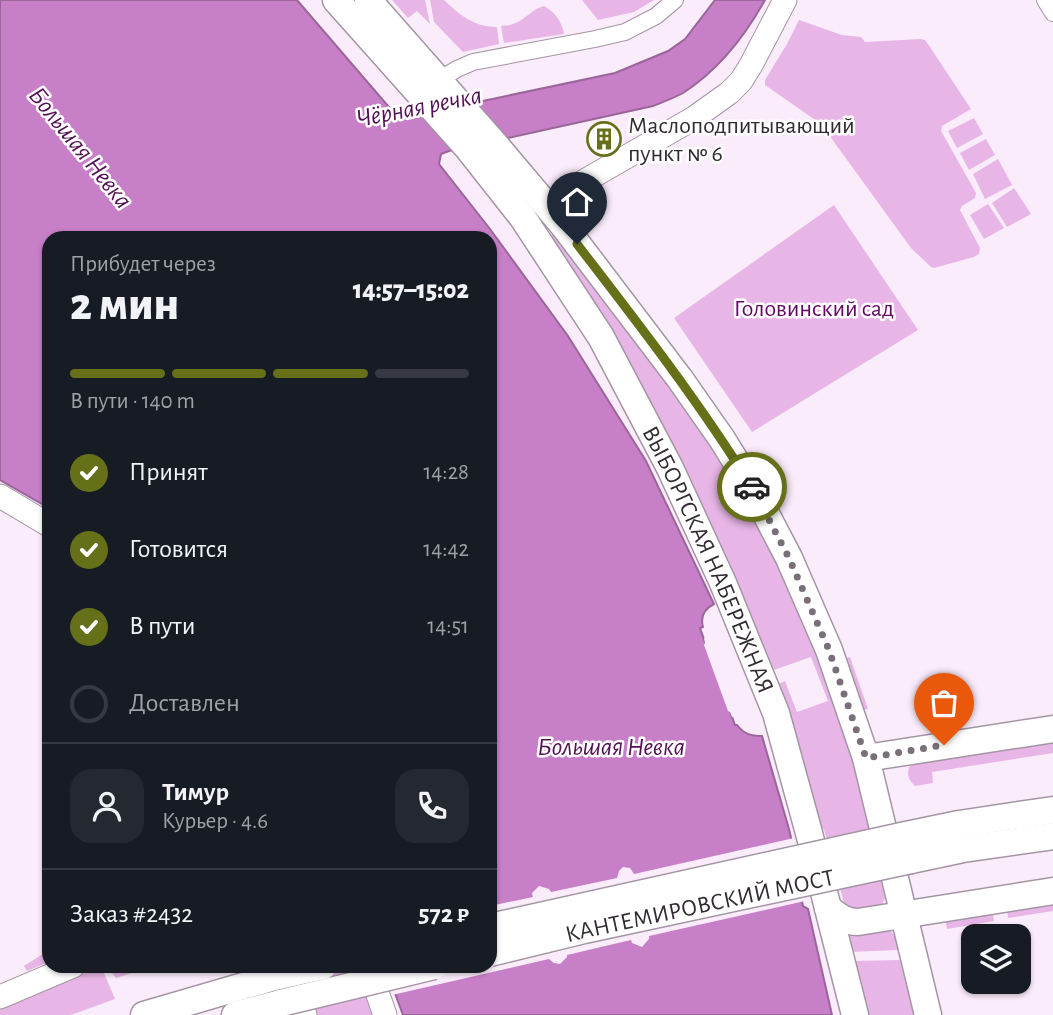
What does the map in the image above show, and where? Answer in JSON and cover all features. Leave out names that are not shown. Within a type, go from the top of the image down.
[{"type":"main road","points":[[336,0],[449,108],[493,142],[563,225],[680,379],[754,491],[789,558],[829,650],[866,758],[928,1015]]},
{"type":"main road","points":[[368,0],[439,80],[449,108]]},
{"type":"main road","name":"ВЫБОРГСКАЯ НАБЕРЕЖНАЯ","points":[[449,108],[467,147],[523,219],[601,337],[670,468],[723,583],[776,713],[855,1015]]},
{"type":"main road","points":[[866,758],[1053,729]]},
{"type":"main road","points":[[909,847],[959,824],[1053,810]]},
{"type":"main road","points":[[909,847],[963,849],[1053,835]]},
{"type":"main road","name":"КАНТЕМИРОВСКИЙ МОСТ","points":[[497,926],[909,847]]},
{"type":"main road","name":"КАНТЕМИРОВСКИЙ МОСТ","points":[[497,951],[909,847]]},
{"type":"main road","points":[[828,908],[839,918],[849,922],[1053,891]]},
{"type":"main road","points":[[144,1015],[281,982],[305,973]]},
{"type":"main road","points":[[235,1015],[281,982],[368,973]]},
{"type":"street","points":[[439,80],[473,62],[625,32],[656,16],[675,0]]},
{"type":"street","points":[[563,225],[565,201],[573,189],[694,118],[716,104],[738,84],[785,0]]},
{"type":"street","points":[[1045,0],[1053,13]]},
{"type":"street","points":[[0,496],[42,521]]},
{"type":"street","points":[[0,997],[57,973]]},
{"type":"street","points":[[370,973],[385,1015]]},
{"type":"street","points":[[281,982],[306,1015]]},
{"type":"green space","points":[[392,0],[425,0],[430,24],[417,11],[408,18]]},
{"type":"green space","points":[[430,0],[444,0],[468,19],[481,25],[497,27],[499,44],[463,52],[434,22]]},
{"type":"green space","points":[[582,0],[654,0],[634,12],[598,20]]},
{"type":"green space","points":[[544,6],[562,25],[564,34],[504,43],[501,26],[517,22]]},
{"type":"green space","points":[[799,20],[842,35],[861,37],[865,42],[925,40],[971,109],[942,126],[941,131],[976,193],[975,198],[960,210],[980,248],[979,254],[931,267],[911,248],[821,124],[765,85],[765,80]]},
{"type":"green space","points":[[974,118],[983,134],[957,148],[948,131]]},
{"type":"green space","points":[[986,139],[995,155],[969,170],[960,153]]},
{"type":"green space","points":[[998,159],[1012,185],[985,199],[973,174]]},
{"type":"green space","points":[[1014,188],[1031,214],[1007,227],[992,203]]},
{"type":"green space","points":[[988,204],[1004,228],[984,239],[970,215]]},
{"type":"green space","name":"Головинский сад","points":[[834,205],[918,330],[752,432],[674,318]]},
{"type":"green space","points":[[555,233],[633,332],[733,475],[780,567],[821,661],[852,758],[885,898],[880,908],[856,911],[844,903],[824,830],[816,818],[778,684],[785,681],[797,712],[828,701],[811,657],[774,670],[709,523],[548,238]]},
{"type":"green space","points":[[850,657],[868,709],[862,710],[845,658]]},
{"type":"green space","points":[[1053,739],[1053,753],[932,772],[933,783],[915,786],[908,773],[909,767],[916,763]]},
{"type":"green space","points":[[1053,901],[1053,911],[1008,918],[1007,908]]},
{"type":"green space","points":[[992,909],[994,921],[961,924],[961,927],[947,929],[945,918]]},
{"type":"green space","points":[[889,929],[895,936],[898,950],[850,952],[850,933]]},
{"type":"green space","points":[[42,954],[42,965],[27,971],[24,966]]},
{"type":"green space","points":[[900,960],[914,1015],[867,1015],[853,961]]},
{"type":"green space","points":[[84,973],[104,973],[115,999],[71,1015],[0,1015],[0,1007]]},
{"type":"green space","points":[[112,973],[132,973],[116,978]]},
{"type":"green space","points":[[300,973],[358,973],[373,1015],[316,1015]]},
{"type":"water","name":"Большая Невка","points":[[0,0],[297,0],[394,113],[402,118],[615,73],[668,51],[685,39],[715,0],[765,0],[730,51],[708,74],[680,95],[653,106],[441,154],[439,164],[491,231],[42,231],[42,504],[0,480]]},
{"type":"water","name":"Большая Невка","points":[[497,239],[568,336],[646,461],[714,604],[704,613],[703,627],[700,628],[735,725],[748,734],[762,736],[789,829],[792,842],[789,846],[803,906],[808,909],[832,1015],[403,1015],[388,973],[497,973]]},
{"type":"pier","points":[[707,637],[735,716],[732,717],[704,645],[704,638]]},
{"type":"pier","points":[[794,838],[793,847],[805,901],[649,936],[642,947],[631,940],[567,955],[560,964],[549,959],[497,971],[497,905],[533,897],[532,893],[539,886],[551,892],[617,878],[623,867],[630,868],[634,874]]},
{"type":"pier","points":[[384,973],[488,973],[392,995]]},
{"type":"way so far","points":[[752,487],[789,558],[829,650],[866,758],[944,745]]},
{"type":"place","name":"Маслоподпитывающий пункт № 6","points":[[604,139]]},
{"type":"route","points":[[577,244],[680,379],[752,487]]},
{"type":"water label","name":"Чёрная речка","points":[[419,106]]}]
